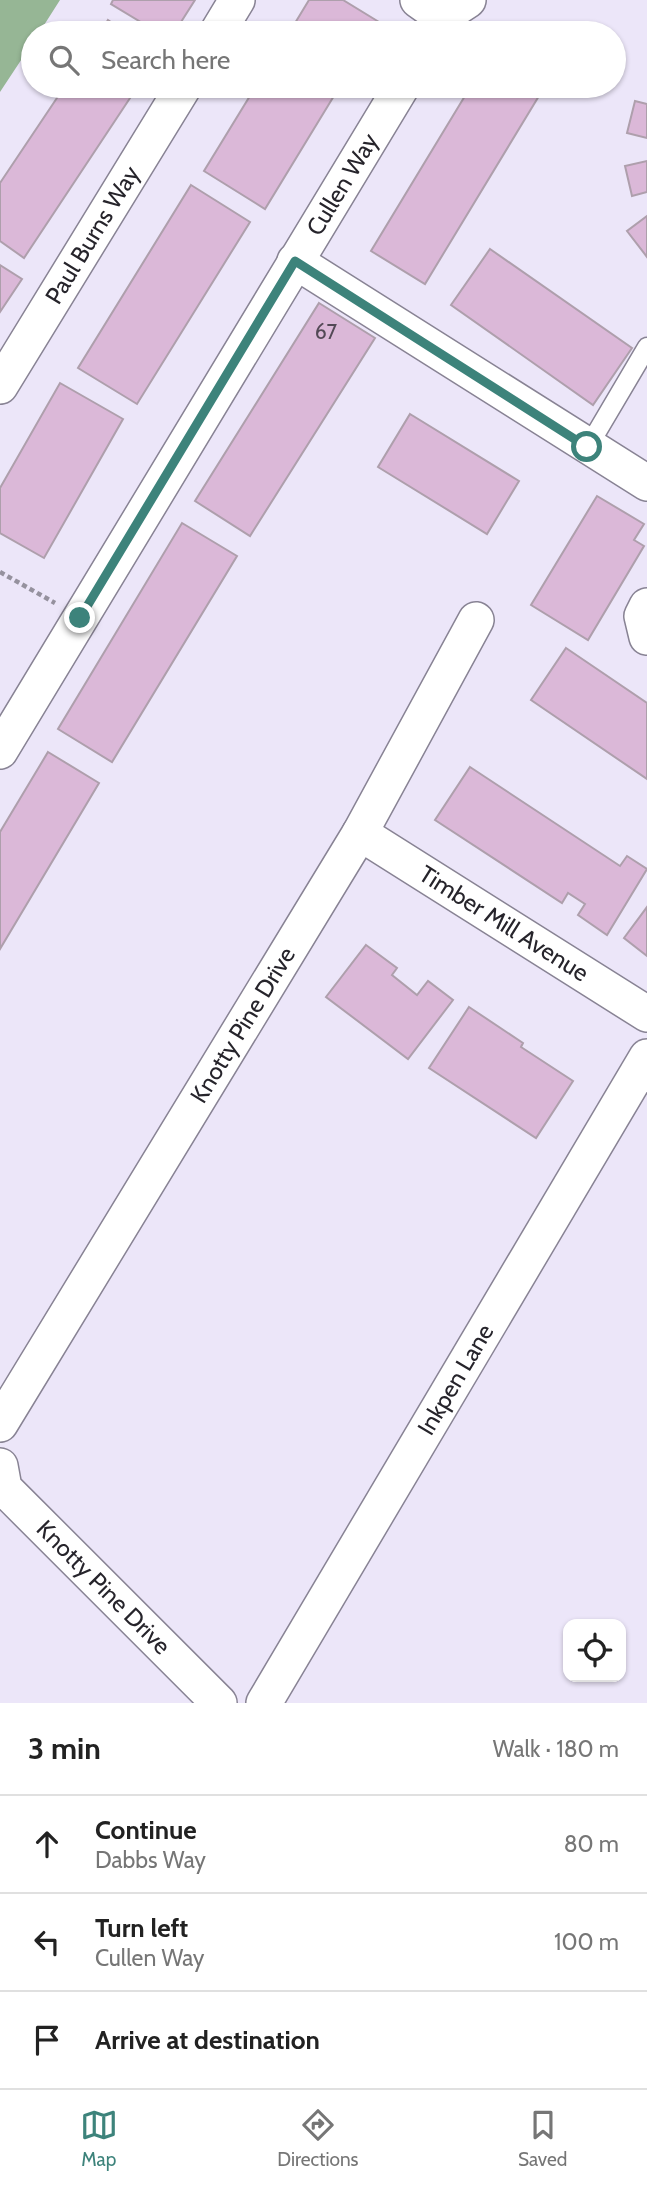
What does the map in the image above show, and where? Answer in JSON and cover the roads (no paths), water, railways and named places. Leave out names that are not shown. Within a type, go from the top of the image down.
[{"type":"street","points":[[224,21],[237,0]]},
{"type":"street","name":"Paul Burns Way","points":[[0,386],[177,98]]},
{"type":"street","name":"Cullen Way","points":[[3,739],[80,618],[395,98]]},
{"type":"street","points":[[295,261],[647,483]]},
{"type":"street","points":[[647,606],[642,616],[647,637]]},
{"type":"street","name":"Knotty Pine Drive","points":[[0,1424],[360,833],[476,620]]},
{"type":"street","name":"Timber Mill Avenue","points":[[360,833],[647,1014]]},
{"type":"street","name":"Inkpen Lane","points":[[264,1703],[647,1057]]},
{"type":"street","name":"Knotty Pine Drive","points":[[0,1466],[4,1488],[219,1703]]},
{"type":"lane","points":[[587,447],[647,347]]}]
